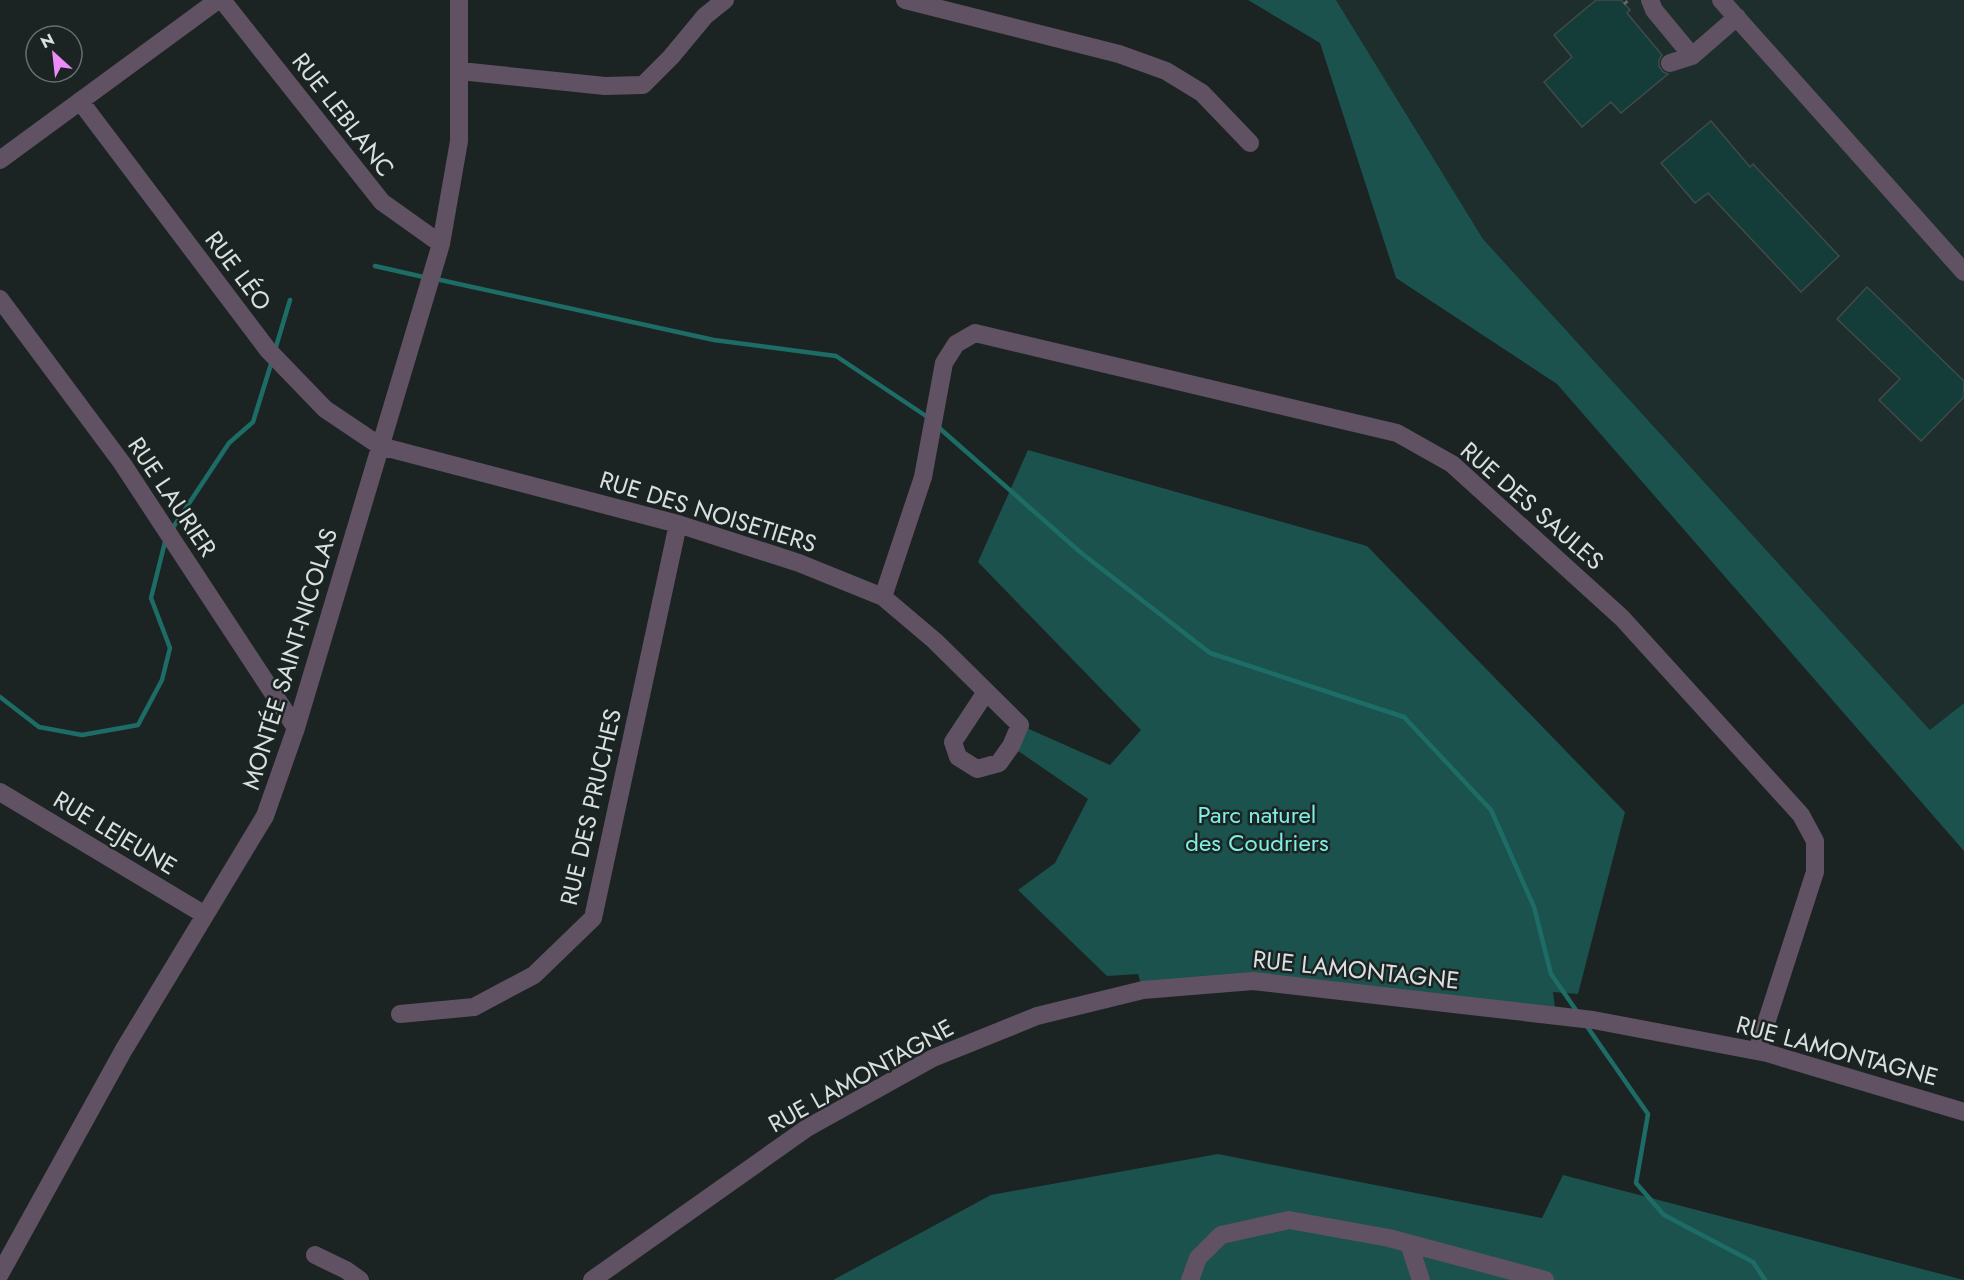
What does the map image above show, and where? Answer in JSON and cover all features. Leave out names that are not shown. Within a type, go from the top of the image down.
[{"type":"street","points":[[0,160],[220,0]]},
{"type":"street","name":"RUE LEBLANC","points":[[220,0],[382,202],[441,244]]},
{"type":"street","name":"MONTÉE SAINT-NICOLAS","points":[[0,1274],[123,1051],[265,816],[296,728],[441,244],[459,141],[459,0]]},
{"type":"street","points":[[460,71],[605,86],[643,85],[671,57],[705,16],[725,0]]},
{"type":"street","points":[[905,0],[1119,54],[1166,71],[1202,93],[1250,142]]},
{"type":"street","points":[[1650,0],[1654,10],[1692,56]]},
{"type":"street","points":[[1721,0],[1964,272]]},
{"type":"street","points":[[1670,63],[1692,56],[1737,17]]},
{"type":"street","name":"RUE LÉO","points":[[80,101],[268,350],[325,409],[380,446]]},
{"type":"street","name":"RUE LAURIER","points":[[0,299],[122,463],[296,728]]},
{"type":"street","name":"RUE DES SAULES","points":[[883,597],[923,477],[944,363],[956,344],[975,333],[1397,433],[1452,464],[1622,618],[1801,815],[1815,841],[1815,872],[1757,1051]]},
{"type":"street","name":"RUE DES NOISETIERS","points":[[380,446],[678,524],[799,563],[883,597],[935,641],[986,692]]},
{"type":"street","name":"RUE DES PRUCHES","points":[[400,1014],[474,1006],[534,975],[593,918],[678,524]]},
{"type":"street","name":"RUE LEJEUNE","points":[[0,792],[206,915]]},
{"type":"street","name":"RUE LAMONTAGNE","points":[[592,1280],[807,1128],[933,1058],[1037,1016],[1143,990],[1253,981],[1593,1020],[1757,1051],[1964,1112]]},
{"type":"street","points":[[1190,1280],[1198,1258],[1221,1235],[1289,1220],[1409,1244],[1516,1276],[1545,1280]]},
{"type":"street","points":[[1409,1244],[1421,1280]]},
{"type":"street","points":[[315,1255],[346,1270],[360,1280]]},
{"type":"path","points":[[1624,4],[1629,0]]},
{"type":"shaded area","points":[[1336,0],[1964,0],[1964,702],[1931,731],[1483,239]]},
{"type":"green space","points":[[1248,0],[1336,0],[1483,239],[1930,730],[1964,703],[1964,851],[1557,384],[1396,278],[1320,43]]},
{"type":"green space","name":"Parc naturel des Coudriers","points":[[1028,450],[1367,546],[1625,812],[1578,994],[1553,992],[1556,1016],[1253,981],[1143,990],[1138,974],[1107,976],[1018,890],[1055,863],[1088,799],[1011,746],[1020,725],[1110,765],[1141,730],[978,562]]},
{"type":"green space","points":[[1218,1154],[1542,1218],[1563,1175],[1964,1280],[833,1280],[991,1195]]},
{"type":"building","points":[[1596,0],[1621,0],[1630,10],[1627,13],[1662,55],[1659,66],[1663,72],[1668,74],[1621,113],[1611,102],[1582,127],[1544,82],[1572,57],[1554,35]]},
{"type":"building","points":[[1711,121],[1750,167],[1753,164],[1839,256],[1801,292],[1708,193],[1695,203],[1661,163]]},
{"type":"building","points":[[1867,287],[1964,381],[1964,397],[1921,441],[1879,400],[1900,379],[1837,319]]},
{"type":"waterway","points":[[375,266],[428,278]]},
{"type":"waterway","points":[[436,279],[714,340],[836,356],[929,418]]},
{"type":"waterway","points":[[275,350],[290,300]]},
{"type":"waterway","points":[[172,529],[229,443],[253,422],[272,361]]},
{"type":"waterway","points":[[937,426],[1080,552],[1210,653],[1404,717],[1491,810],[1534,907],[1551,974],[1578,1013]]},
{"type":"waterway","points":[[0,697],[39,727],[82,735],[138,725],[162,680],[170,648],[151,598],[166,538]]},
{"type":"waterway","points":[[1586,1025],[1648,1114],[1636,1183],[1664,1215],[1753,1262],[1765,1280]]}]
